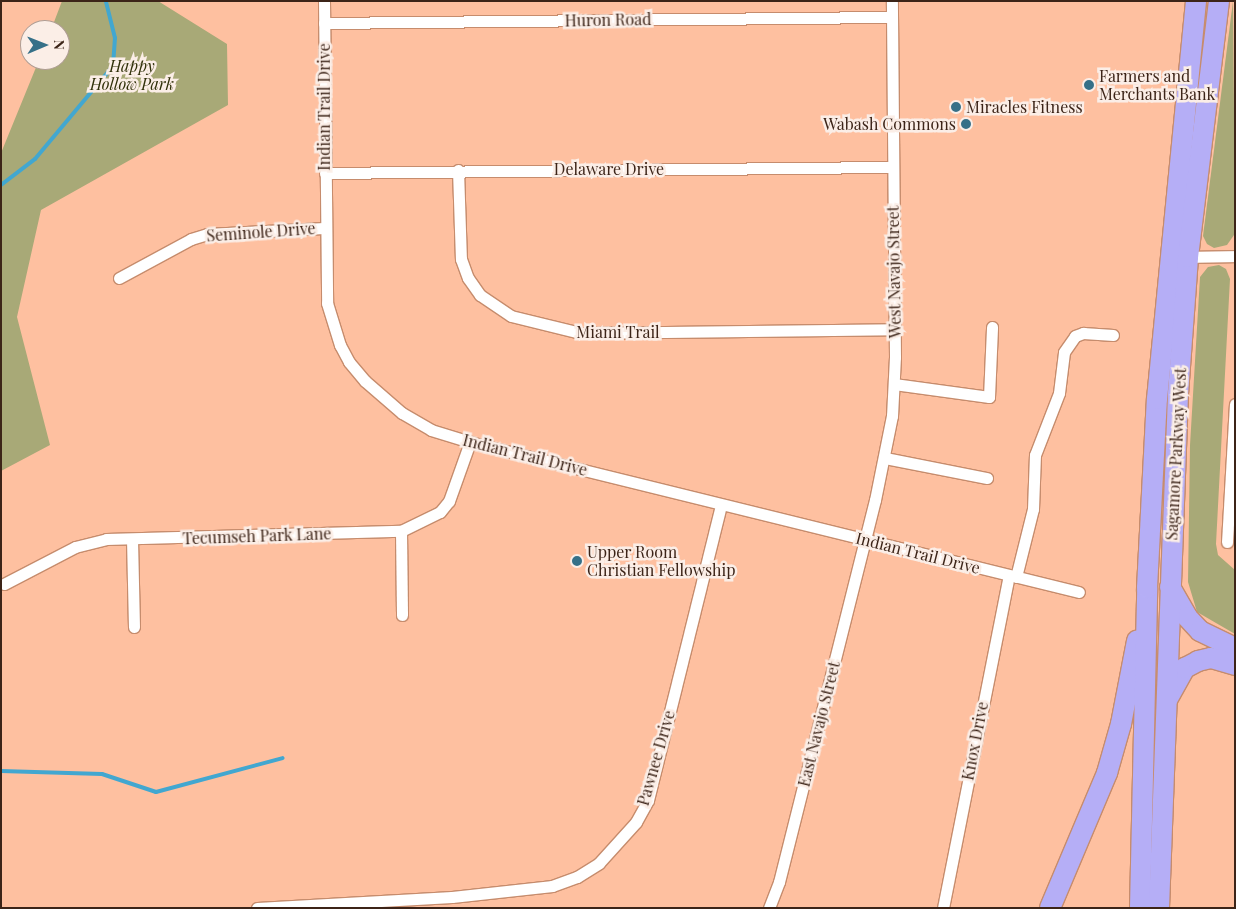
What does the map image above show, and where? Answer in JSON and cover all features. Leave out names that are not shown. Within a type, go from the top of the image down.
[{"type":"highway","name":"Sagamore Parkway West","points":[[1140,908],[1147,588],[1157,399],[1196,1]]},
{"type":"highway","name":"Sagamore Parkway West","points":[[1159,908],[1165,704],[1178,394],[1188,257],[1219,1]]},
{"type":"highway","points":[[1170,587],[1187,617],[1200,631],[1235,648]]},
{"type":"highway","points":[[1050,908],[1107,773],[1121,724],[1147,588]]},
{"type":"highway","points":[[1165,704],[1185,668],[1198,661],[1211,658],[1235,665]]},
{"type":"street","name":"Indian Trail Drive","points":[[324,1],[324,228],[327,303],[340,345],[349,362],[376,392],[413,422],[470,442],[1079,592]]},
{"type":"street","name":"West Navajo Street","points":[[864,540],[885,458],[894,384],[892,1]]},
{"type":"street","name":"Huron Road","points":[[324,23],[892,17]]},
{"type":"street","name":"Delaware Drive","points":[[325,173],[458,170],[893,167]]},
{"type":"street","name":"Miami Trail","points":[[458,170],[461,259],[480,295],[511,316],[581,333],[895,329]]},
{"type":"street","name":"Seminole Drive","points":[[119,278],[192,239],[207,234],[324,228]]},
{"type":"street","points":[[1188,257],[1235,256]]},
{"type":"street","points":[[894,384],[989,397],[992,327]]},
{"type":"street","name":"Knox Drive","points":[[943,908],[1013,576],[1033,509],[1035,455],[1059,393],[1064,352],[1075,336],[1094,332],[1113,335]]},
{"type":"street","points":[[1227,542],[1235,404]]},
{"type":"street","name":"Tecumseh Park Lane","points":[[4,584],[75,547],[106,540],[401,531],[440,512],[449,501],[470,442]]},
{"type":"street","points":[[885,458],[987,478]]},
{"type":"street","name":"Pawnee Drive","points":[[258,908],[452,902],[552,886],[577,877],[599,863],[636,822],[648,800],[721,505]]},
{"type":"street","points":[[401,531],[402,615]]},
{"type":"street","points":[[132,539],[134,627]]},
{"type":"street","name":"East Navajo Street","points":[[770,908],[779,882],[864,540]]},
{"type":"green space","name":"Happy Hollow Park","points":[[62,1],[158,1],[227,44],[228,105],[41,210],[17,317],[50,445],[1,471],[1,153],[35,70],[70,70],[70,20],[55,20]]},
{"type":"green space","points":[[1233,1],[1234,235],[1227,245],[1214,248],[1207,244],[1203,236]]},
{"type":"green space","points":[[1219,265],[1226,269],[1230,279],[1216,544],[1218,555],[1235,570],[1235,634],[1197,612],[1188,582],[1190,445],[1200,277],[1208,267]]},
{"type":"waterway","points":[[1,185],[35,159],[113,66],[115,38],[106,1]]},
{"type":"waterway","points":[[1,771],[102,774],[156,792],[283,758]]},
{"type":"place","name":"Farmers and Merchants Bank","points":[[1089,85]]},
{"type":"place","name":"Miracles Fitness","points":[[956,107]]},
{"type":"place","name":"Wabash Commons","points":[[966,124]]},
{"type":"place","name":"Upper Room Christian Fellowship","points":[[577,561]]}]
